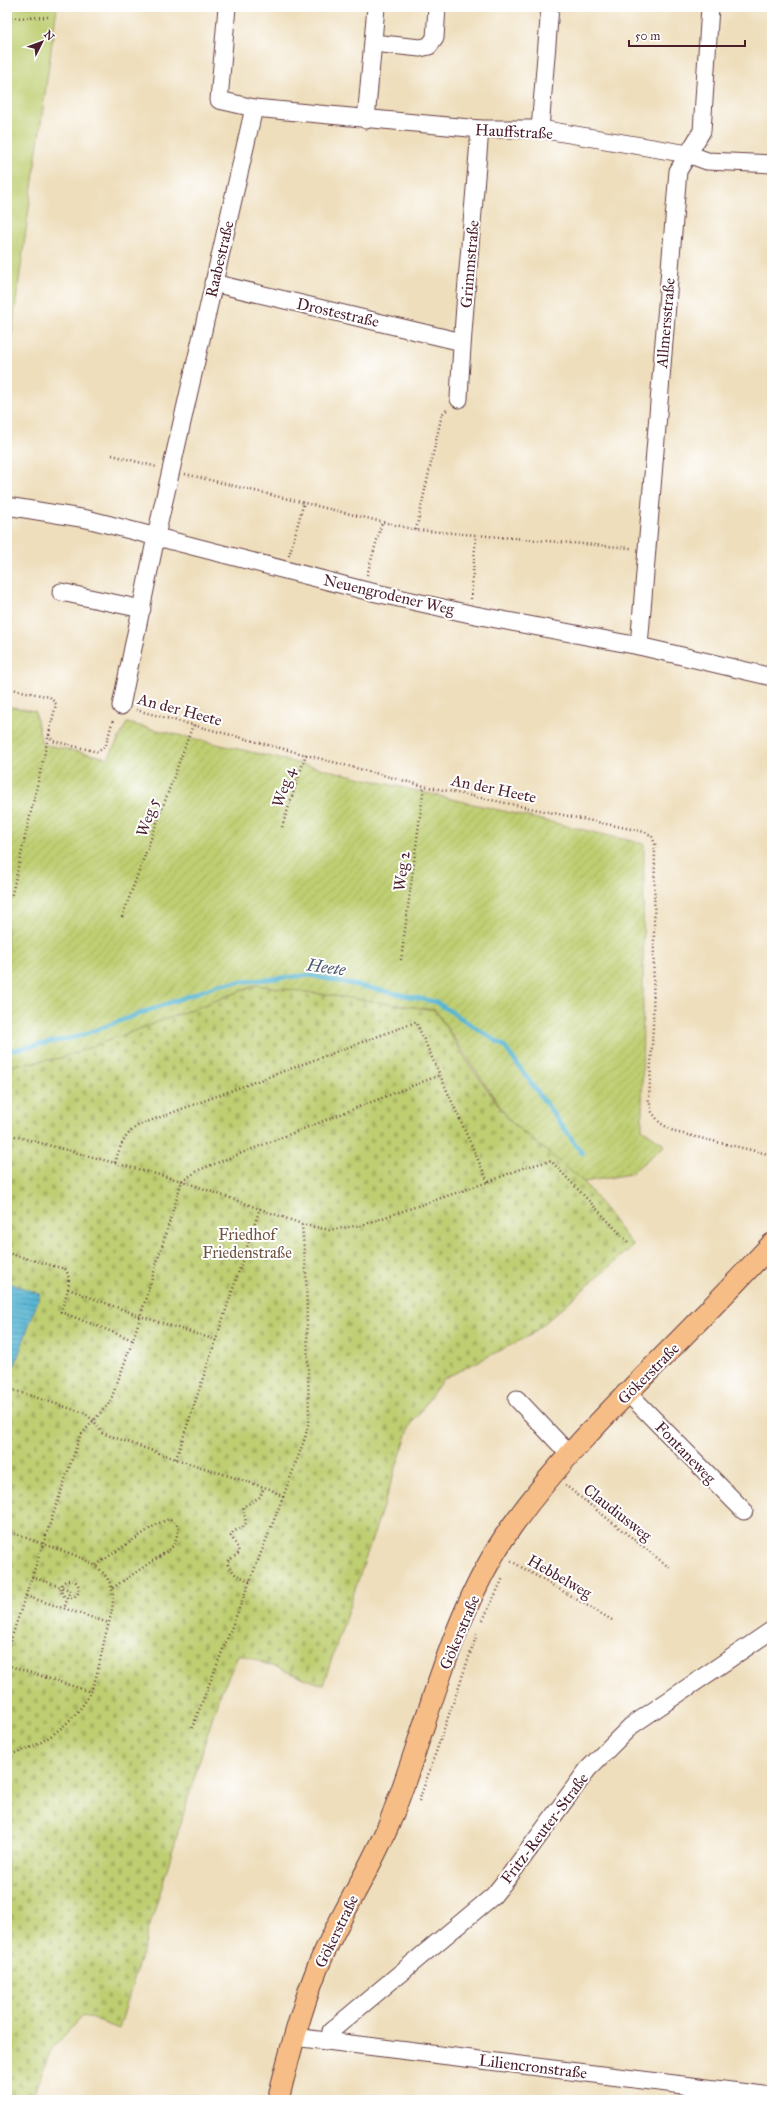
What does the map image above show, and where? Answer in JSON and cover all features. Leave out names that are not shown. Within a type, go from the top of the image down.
[{"type":"main road","name":"Gökerstraße","points":[[278,2100],[294,2037],[318,1968],[388,1826],[449,1652],[468,1607],[508,1556],[512,1526],[562,1482],[570,1455],[627,1392],[772,1244]]},
{"type":"street","points":[[227,7],[219,100],[254,108]]},
{"type":"street","points":[[366,120],[376,7]]},
{"type":"street","points":[[372,43],[420,48],[429,46],[435,38],[437,7]]},
{"type":"street","points":[[540,130],[550,7]]},
{"type":"street","name":"Allmersstraße","points":[[639,646],[678,171],[702,131],[710,7]]},
{"type":"street","name":"Hauffstraße","points":[[254,108],[366,120],[480,129],[540,130],[688,154],[707,161],[772,164]]},
{"type":"street","name":"Raabestraße","points":[[121,706],[156,536],[254,108]]},
{"type":"street","name":"Grimmstraße","points":[[459,399],[462,342],[466,309],[480,129]]},
{"type":"street","name":"Drostestraße","points":[[213,283],[462,342]]},
{"type":"street","name":"Neuengrodener Weg","points":[[7,506],[87,520],[156,536],[363,590],[470,614],[639,646],[772,677]]},
{"type":"street","points":[[61,592],[142,609]]},
{"type":"street","name":"Fontaneweg","points":[[627,1392],[744,1511]]},
{"type":"street","points":[[516,1399],[570,1455]]},
{"type":"street","name":"Fritz-Reuter-Straße","points":[[330,2041],[331,2031],[493,1896],[588,1769],[631,1726],[772,1630]]},
{"type":"street","name":"Liliencronstraße","points":[[294,2037],[772,2096]]},
{"type":"path","points":[[7,18],[50,17]]},
{"type":"path","points":[[416,530],[442,414],[459,399]]},
{"type":"path","points":[[112,456],[416,530],[647,549]]},
{"type":"path","points":[[285,569],[304,502]]},
{"type":"path","points":[[363,590],[382,522]]},
{"type":"path","points":[[470,614],[476,536]]},
{"type":"path","points":[[7,688],[50,697],[56,704],[11,898]]},
{"type":"path","name":"An der Heete","points":[[49,735],[53,741],[98,752],[106,745],[115,712],[121,706],[424,786],[645,832],[652,836],[655,844],[653,1027],[649,1100],[652,1112],[660,1123],[667,1129],[675,1132],[772,1156]]},
{"type":"path","name":"Weg 5","points":[[122,917],[194,725]]},
{"type":"path","name":"Weg 4","points":[[282,828],[306,754]]},
{"type":"path","name":"Weg 2","points":[[401,960],[424,786]]},
{"type":"path","points":[[115,1163],[124,1139],[129,1132],[139,1125],[416,1022],[488,1182]]},
{"type":"path","points":[[7,1651],[80,1436],[110,1402],[133,1340],[182,1181],[199,1170],[440,1075]]},
{"type":"path","points":[[7,1134],[182,1181],[302,1224],[329,1230],[362,1225],[488,1182],[525,1167],[551,1161],[628,1242]]},
{"type":"path","points":[[176,1459],[260,1208]]},
{"type":"path","points":[[192,1728],[283,1497],[305,1438],[309,1421],[306,1273],[302,1224]]},
{"type":"path","points":[[7,1253],[65,1269],[69,1273],[68,1289],[61,1312],[133,1340]]},
{"type":"path","points":[[68,1289],[140,1316],[216,1340]]},
{"type":"path","points":[[7,1388],[84,1413],[94,1421],[102,1433],[176,1459],[264,1487],[283,1497]]},
{"type":"path","name":"Claudiusweg","points":[[562,1482],[670,1568]]},
{"type":"path","points":[[250,1580],[236,1575],[228,1565],[228,1561],[239,1553],[238,1548],[231,1536],[233,1532],[244,1526],[246,1523],[243,1507],[260,1497],[264,1487]]},
{"type":"path","points":[[96,1565],[157,1524],[169,1519],[176,1523],[179,1529],[174,1545],[111,1588]]},
{"type":"path","points":[[7,1531],[96,1565],[108,1579],[114,1604],[91,1692],[82,1706],[50,1736],[34,1747],[23,1752],[7,1754]]},
{"type":"path","points":[[508,1556],[508,1568]]},
{"type":"path","name":"Hebbelweg","points":[[508,1556],[612,1620]]},
{"type":"path","points":[[482,1623],[505,1575]]},
{"type":"path","points":[[32,1577],[70,1590],[64,1609]]},
{"type":"path","points":[[69,1580],[75,1581],[78,1585],[79,1591],[76,1596],[67,1598],[62,1594],[61,1588],[64,1582],[69,1580]]},
{"type":"path","points":[[26,1596],[109,1623]]},
{"type":"path","points":[[417,1805],[478,1630]]},
{"type":"path","points":[[7,1665],[91,1692]]},
{"type":"green space","points":[[7,7],[57,7],[7,367]]},
{"type":"green space","points":[[7,706],[35,711],[42,744],[108,758],[127,723],[644,844],[642,1129],[665,1145],[630,1174],[584,1182],[510,1121],[435,1010],[257,985],[61,1058],[7,1066]]},
{"type":"green space","name":"Friedhof Friedenstraße","points":[[257,985],[435,1010],[469,1064],[510,1121],[584,1182],[633,1246],[531,1335],[443,1379],[410,1426],[323,1685],[239,1654],[218,1699],[119,2029],[83,2015],[51,2050],[31,2100],[7,2100],[7,1066],[61,1058]]},
{"type":"water","points":[[7,1282],[40,1294],[15,1365],[7,1362]]},
{"type":"waterway","name":"Heete","points":[[7,1051],[76,1037],[221,984],[309,975],[436,1002],[504,1046],[582,1153]]}]
